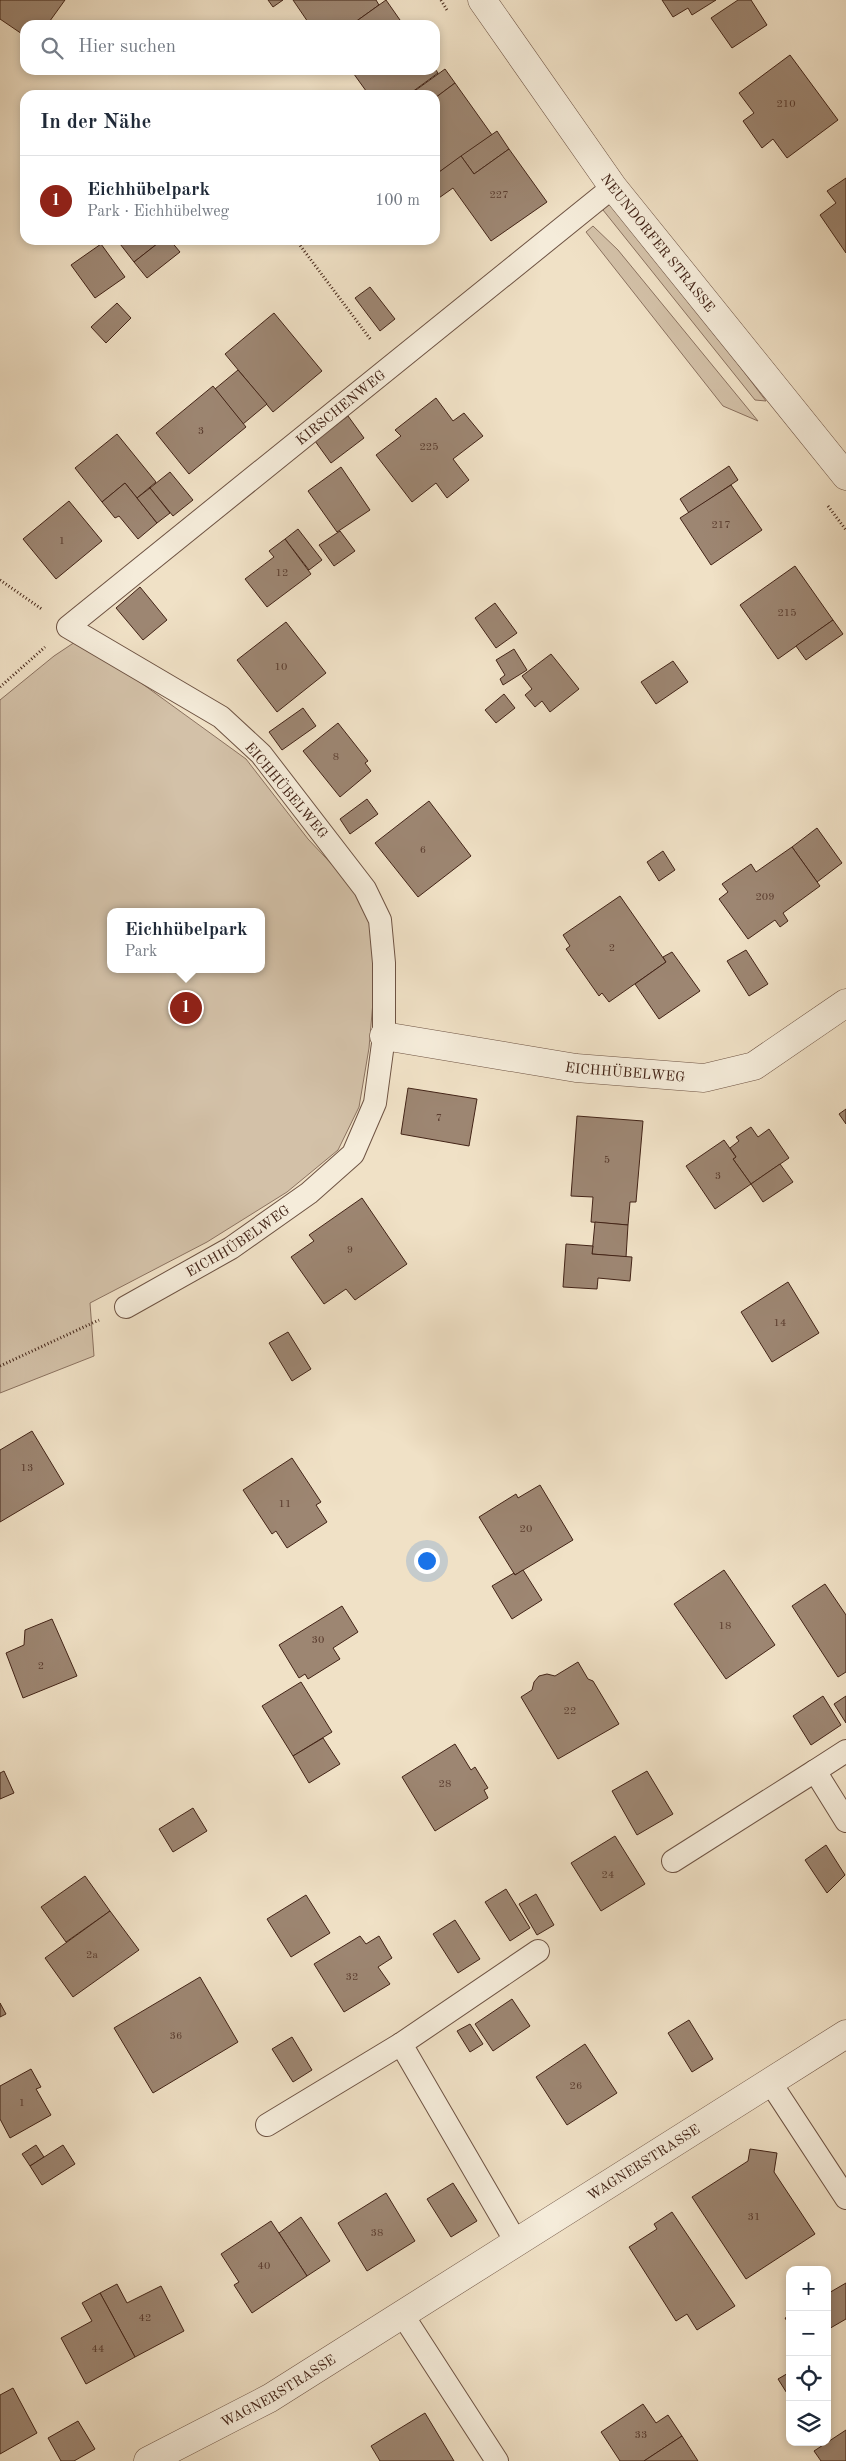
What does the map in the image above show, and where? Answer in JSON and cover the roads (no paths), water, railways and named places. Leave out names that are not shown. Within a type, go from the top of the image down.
[{"type":"street","name":"NEUNDORFER STRASSE","points":[[482,0],[613,187],[846,476]]},
{"type":"street","name":"EICHHÜBELWEG","points":[[384,1036],[576,1068],[704,1078],[754,1066],[846,1003]]},
{"type":"street","name":"WAGNERSTRASSE","points":[[148,2461],[270,2398],[846,2034]]},
{"type":"lane","name":"KIRSCHENWEG","points":[[68,627],[613,187]]},
{"type":"lane","name":"EICHHÜBELWEG","points":[[68,627],[221,718],[261,754],[365,889],[380,920],[384,963],[384,1036],[375,1104],[353,1154],[309,1193],[231,1248],[126,1307]]},
{"type":"lane","points":[[673,1861],[846,1751]]},
{"type":"lane","points":[[815,1771],[846,1821]]},
{"type":"lane","points":[[267,2125],[401,2044],[538,1951]]},
{"type":"lane","points":[[401,2044],[516,2242]]},
{"type":"lane","points":[[770,2082],[846,2198]]},
{"type":"lane","points":[[402,2314],[497,2461]]},
{"type":"place","name":"Eichhübelpark","points":[[186,1008]]}]
